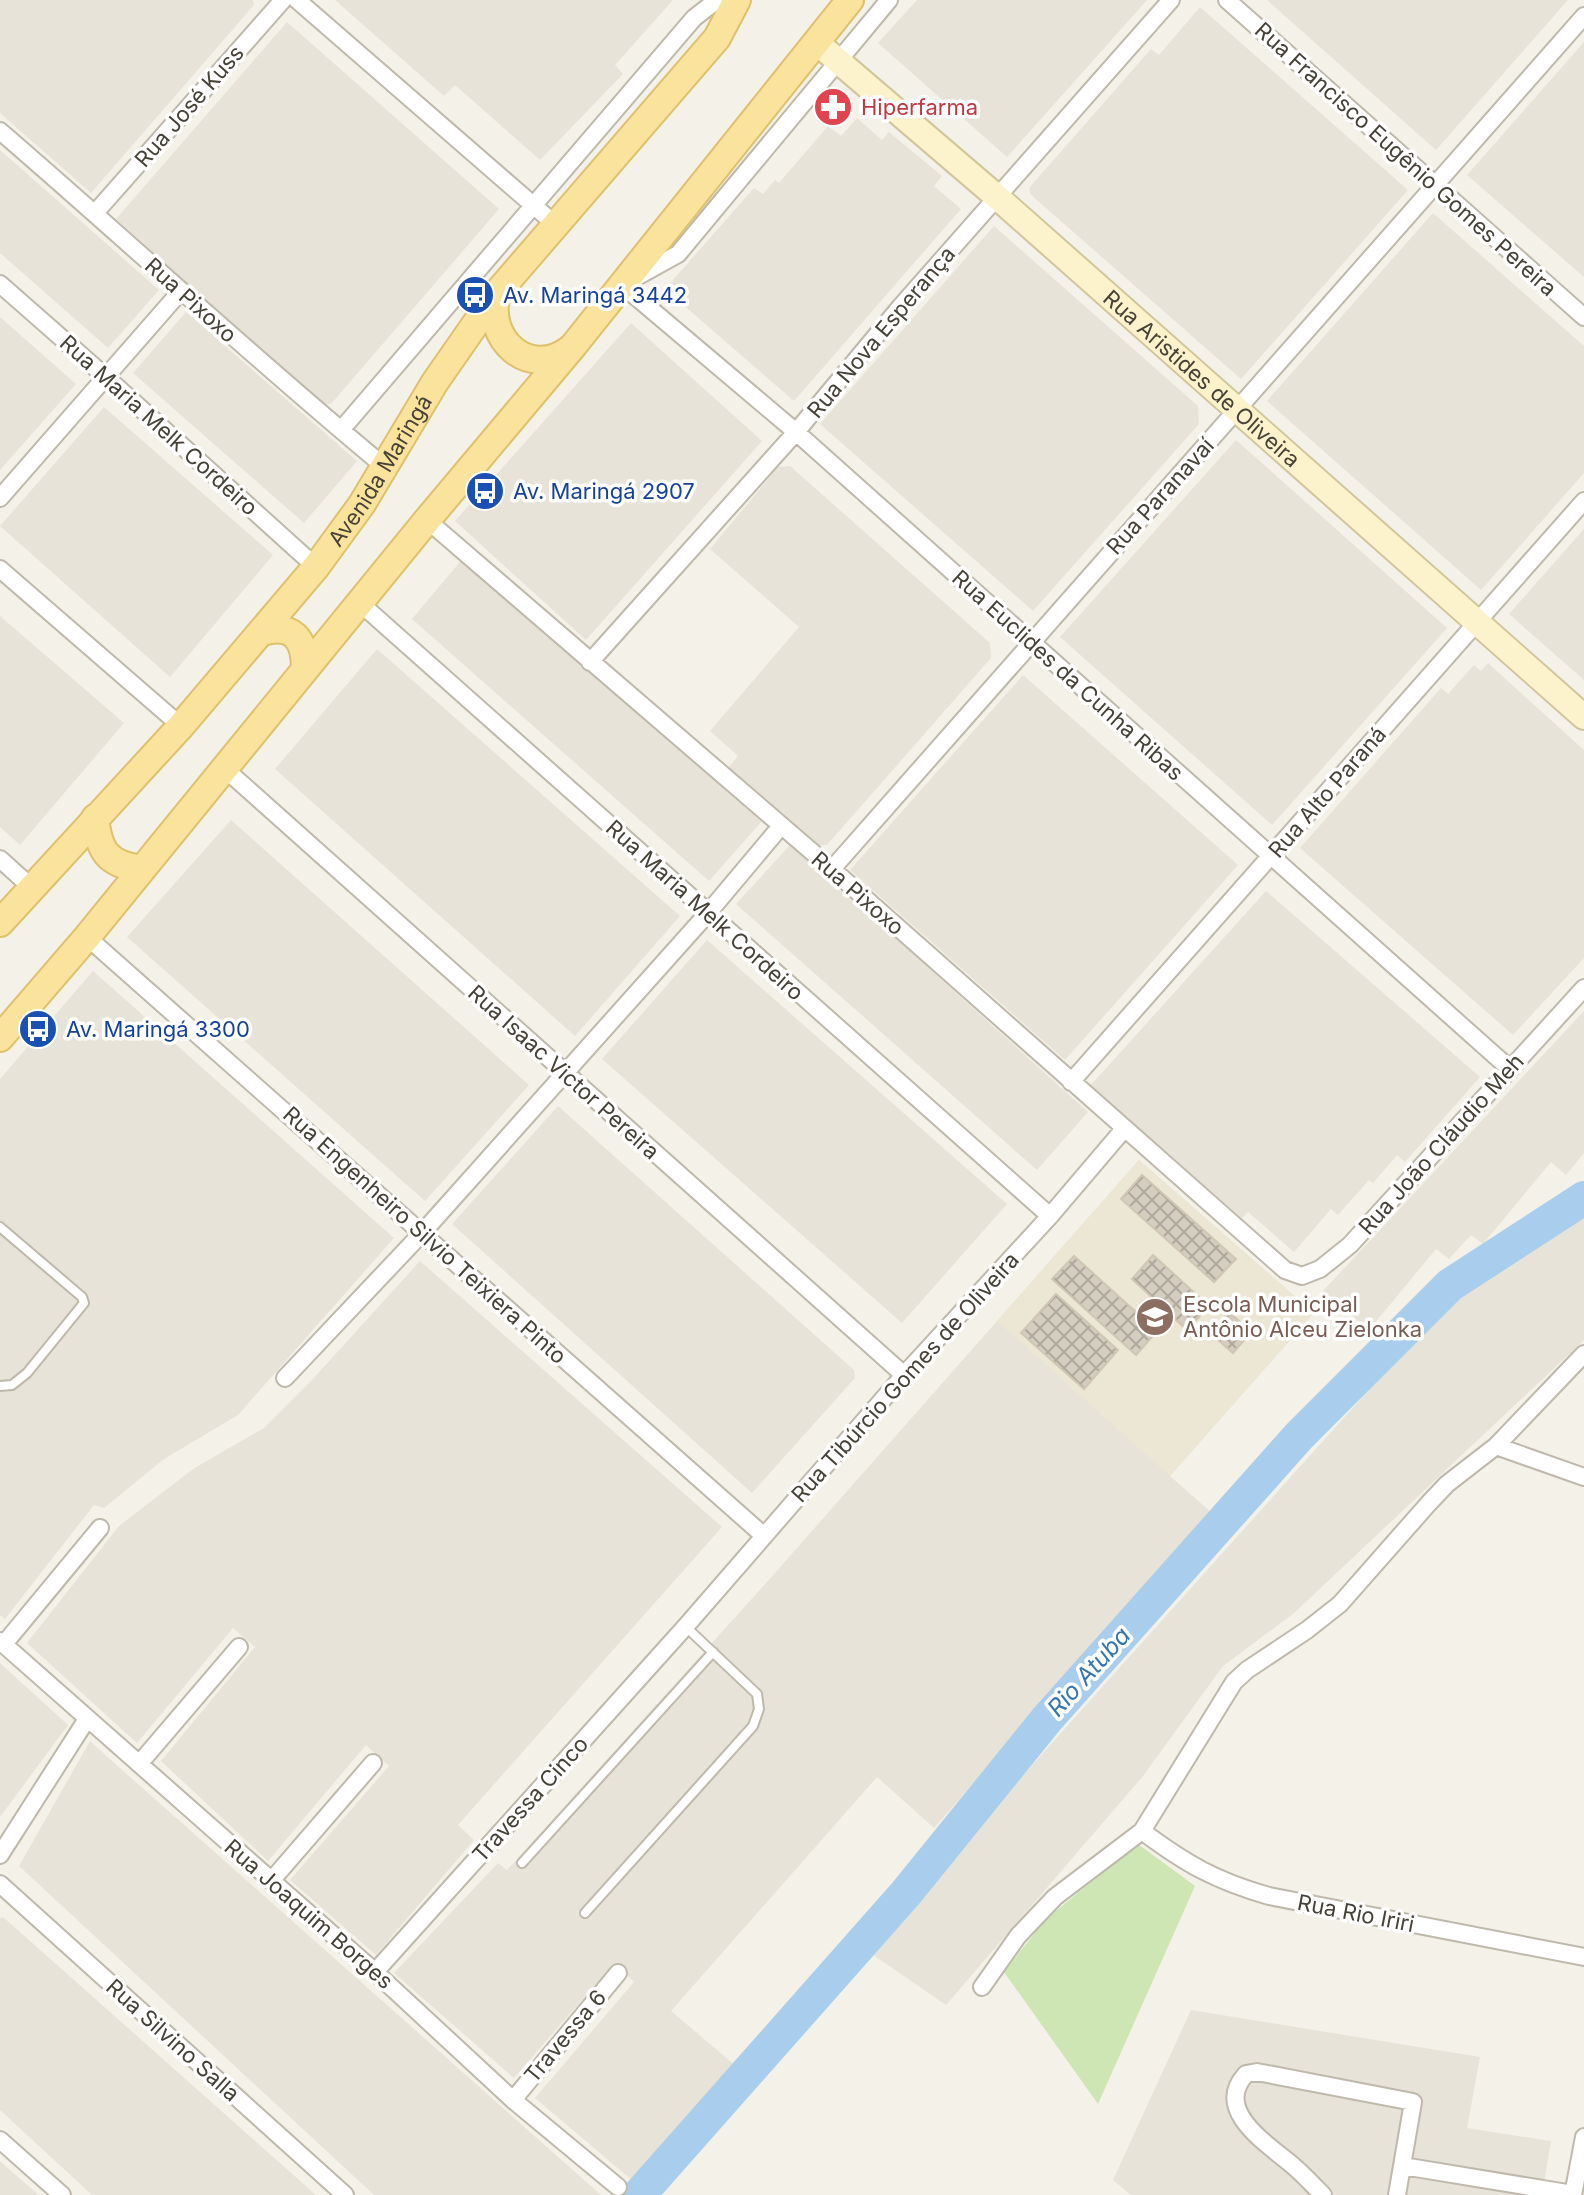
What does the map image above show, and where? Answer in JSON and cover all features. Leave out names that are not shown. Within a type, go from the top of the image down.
[{"type":"main road","name":"Avenida Maringá","points":[[0,923],[181,726],[340,537],[435,382],[497,293],[717,38],[737,0]]},
{"type":"main road","points":[[0,1038],[87,937],[574,345],[850,0]]},
{"type":"main road","name":"Rua Aristides de Oliveira","points":[[816,42],[997,197],[1584,717]]},
{"type":"main road","points":[[497,293],[494,312],[496,327],[512,349],[533,359],[544,359],[555,357],[574,345]]},
{"type":"main road","points":[[262,632],[283,629],[293,634],[301,642],[305,669]]},
{"type":"main road","points":[[95,818],[97,839],[102,850],[115,862],[141,869]]},
{"type":"street","name":"Rua José Kuss","points":[[95,213],[283,0]]},
{"type":"street","points":[[297,0],[556,225]]},
{"type":"street","name":"Avenida Maringá","points":[[341,430],[694,18],[717,0]]},
{"type":"street","points":[[622,285],[678,254],[889,0]]},
{"type":"street","name":"Rua Nova Esperança","points":[[590,662],[796,432],[901,306],[1171,0]]},
{"type":"street","name":"Rua Francisco Eugênio Gomes Pereira","points":[[1227,0],[1584,317]]},
{"type":"street","name":"Rua Paranavaí","points":[[832,869],[1584,16]]},
{"type":"street","name":"Rua Pixoxo","points":[[0,131],[180,292],[385,467]]},
{"type":"street","name":"Rua Maria Melk Cordeiro","points":[[0,284],[316,567]]},
{"type":"street","name":"Rua Euclides da Cunha Ribas","points":[[622,285],[796,432],[1510,1069]]},
{"type":"street","points":[[0,498],[180,292]]},
{"type":"street","name":"Rua Alto Paraná","points":[[1071,1082],[1584,501]]},
{"type":"street","name":"Rua Pixoxo","points":[[427,520],[832,869],[1285,1270]]},
{"type":"street","points":[[0,569],[181,726]]},
{"type":"street","name":"Rua Maria Melk Cordeiro","points":[[360,603],[1050,1216]]},
{"type":"street","name":"Rua Isaac Victor Pereira","points":[[224,768],[904,1375]]},
{"type":"street","points":[[285,1378],[423,1232],[708,913],[781,826]]},
{"type":"street","points":[[0,859],[31,887]]},
{"type":"street","name":"Rua Engenheiro Silvio Teixiera Pinto","points":[[87,937],[763,1535]]},
{"type":"street","name":"Rua João Cláudio Meh","points":[[1285,1270],[1302,1276],[1320,1269],[1350,1245],[1584,988]]},
{"type":"street","name":"Rua Tibúrcio Gomes de Oliveira","points":[[686,1626],[904,1375],[1050,1216],[1124,1129]]},
{"type":"street","points":[[982,1987],[1018,1936],[1055,1897],[1142,1831],[1234,1682],[1340,1604],[1447,1484],[1496,1446],[1584,1354]]},
{"type":"street","points":[[1496,1446],[1584,1477]]},
{"type":"street","points":[[2,1643],[100,1528]]},
{"type":"street","name":"Travessa Cinco","points":[[375,1972],[686,1626]]},
{"type":"street","name":"Rua Joaquim Borges","points":[[2,1643],[375,1972],[513,2100],[618,2187]]},
{"type":"street","points":[[139,1764],[239,1647]]},
{"type":"street","points":[[0,1855],[87,1719]]},
{"type":"street","points":[[271,1881],[373,1763]]},
{"type":"street","name":"Rua Rio Iriri","points":[[1142,1831],[1182,1861],[1242,1889],[1584,1957]]},
{"type":"street","name":"Rua Silvino Salla","points":[[0,1884],[345,2195]]},
{"type":"street","name":"Travessa 6","points":[[513,2100],[618,1973]]},
{"type":"street","points":[[1323,2195],[1293,2165],[1253,2134],[1242,2119],[1235,2100],[1237,2083],[1246,2074],[1257,2072],[1413,2102],[1397,2195]]},
{"type":"street","points":[[1403,2166],[1573,2195],[1584,2137]]},
{"type":"street","points":[[0,2140],[62,2195]]},
{"type":"lane","points":[[0,1227],[82,1297],[84,1303],[27,1373],[12,1385],[0,1386]]},
{"type":"lane","points":[[585,1913],[753,1726],[759,1709],[757,1694],[686,1626]]},
{"type":"lane","points":[[522,1863],[713,1652]]},
{"type":"shaded area","points":[[0,0],[253,0],[254,5],[91,193],[0,113]]},
{"type":"shaded area","points":[[335,0],[673,0],[615,65],[623,74],[540,160],[455,85],[444,96]]},
{"type":"shaded area","points":[[917,0],[1147,0],[1007,157],[878,43]]},
{"type":"shaded area","points":[[1267,0],[1568,0],[1436,150]]},
{"type":"shaded area","points":[[1200,7],[1408,190],[1241,379],[1030,194],[1029,188],[1151,49],[1159,55]]},
{"type":"shaded area","points":[[287,22],[499,209],[331,404],[321,404],[116,219]]},
{"type":"shaded area","points":[[1584,42],[1584,277],[1467,175]]},
{"type":"shaded area","points":[[857,118],[882,140],[889,132],[942,176],[934,186],[961,209],[794,401],[665,289],[754,188],[763,194],[775,180],[779,183],[828,126],[841,136]]},
{"type":"shaded area","points":[[0,150],[159,290],[108,348],[0,253]]},
{"type":"shaded area","points":[[1433,213],[1584,346],[1584,473],[1481,590],[1267,401]]},
{"type":"shaded area","points":[[994,226],[1198,406],[1199,424],[1033,611],[820,424]]},
{"type":"shaded area","points":[[186,312],[357,461],[304,523],[133,373]]},
{"type":"shaded area","points":[[0,317],[76,384],[0,470]]},
{"type":"shaded area","points":[[631,323],[762,441],[586,640],[455,521]]},
{"type":"shaded area","points":[[104,407],[273,555],[170,677],[0,526]]},
{"type":"shaded area","points":[[1236,440],[1447,628],[1272,825],[1060,637]]},
{"type":"shaded area","points":[[790,466],[990,643],[991,658],[827,845],[818,845],[728,768],[738,756],[710,731],[799,627],[710,549],[778,467]]},
{"type":"shaded area","points":[[1584,529],[1584,680],[1509,614]]},
{"type":"shaded area","points":[[464,557],[762,821],[709,881],[412,619]]},
{"type":"shaded area","points":[[0,616],[124,723],[20,845],[0,827]]},
{"type":"shaded area","points":[[377,649],[680,916],[575,1036],[275,769]]},
{"type":"shaded area","points":[[1488,663],[1584,750],[1584,958],[1513,1035],[1300,848],[1441,688],[1448,694],[1474,665],[1481,671]]},
{"type":"shaded area","points":[[1023,675],[1238,865],[1065,1060],[850,870]]},
{"type":"shaded area","points":[[231,820],[529,1085],[425,1201],[127,937]]},
{"type":"shaded area","points":[[791,844],[1088,1112],[1037,1170],[736,904]]},
{"type":"shaded area","points":[[1266,891],[1480,1077],[1405,1162],[1397,1155],[1373,1183],[1369,1180],[1338,1215],[1331,1209],[1294,1252],[1248,1212],[1242,1218],[1090,1086]]},
{"type":"shaded area","points":[[707,940],[1007,1204],[902,1323],[602,1059]]},
{"type":"shaded area","points":[[93,971],[394,1238],[238,1415],[164,1459],[104,1508],[94,1505],[5,1619],[0,1615],[0,1079]]},
{"type":"shaded area","points":[[1584,1011],[1584,1153],[1566,1175],[1551,1162],[1483,1244],[1471,1235],[1449,1259],[1436,1249],[1369,1330],[1323,1291]]},
{"type":"shaded area","points":[[558,1106],[854,1370],[855,1378],[752,1493],[452,1224]]},
{"type":"shaded area","points":[[1139,1160],[1314,1313],[1170,1476],[1212,1513],[934,1828],[877,1777],[671,2011],[736,2066],[633,2181],[535,2098],[634,1982],[614,1963],[514,2078],[394,1973],[498,1863],[507,1870],[767,1582]]},
{"type":"shaded area","name":"Escola Municipal Antônio Alceu Zielonka","points":[[1139,1160],[1314,1313],[1170,1476],[997,1321]]},
{"type":"shaded area","points":[[1584,1193],[1584,1340],[1293,1614],[1223,1666],[1143,1776],[946,2005],[866,1950],[1447,1303]]},
{"type":"shaded area","points":[[420,1261],[722,1527],[458,1825],[474,1840],[376,1955],[290,1880],[389,1766],[366,1745],[268,1861],[161,1761],[255,1647],[233,1628],[137,1743],[27,1643],[119,1526],[193,1469],[264,1428]]},
{"type":"shaded area","points":[[0,1663],[68,1725],[0,1817]]},
{"type":"shaded area","points":[[90,1741],[601,2195],[374,2195],[19,1866]]},
{"type":"shaded area","points":[[3,1917],[316,2195],[92,2195],[0,2110],[0,1918]]},
{"type":"shaded area","points":[[1191,2010],[1480,2057],[1467,2128],[1551,2141],[1542,2195],[1131,2195],[1113,2180]]},
{"type":"shaded area","points":[[0,2161],[20,2179],[39,2195],[0,2195]]},
{"type":"green space","points":[[1138,1844],[1195,1886],[1098,2104],[1004,1972],[1046,1919]]},
{"type":"building","points":[[1142,1175],[1236,1259],[1214,1282],[1121,1199]]},
{"type":"building","points":[[1153,1255],[1209,1306],[1187,1330],[1132,1279]]},
{"type":"building","points":[[1074,1256],[1157,1331],[1136,1355],[1052,1279]]},
{"type":"building","points":[[1056,1294],[1118,1350],[1084,1389],[1021,1333]]},
{"type":"building","points":[[1229,1312],[1251,1332],[1233,1353],[1210,1333]]},
{"type":"waterway","name":"Rio Atuba","points":[[639,2195],[906,1893],[1047,1719],[1299,1436],[1450,1285],[1584,1198]]},
{"type":"place","name":"Hiperfarma","points":[[833,107]]},
{"type":"place","name":"Av. Maringá 3442","points":[[475,295]]},
{"type":"place","name":"Av. Maringá 2907","points":[[485,491]]},
{"type":"place","name":"Av. Maringá 3300","points":[[38,1029]]},
{"type":"place","name":"Escola Municipal Antônio Alceu Zielonka","points":[[1155,1317]]}]
